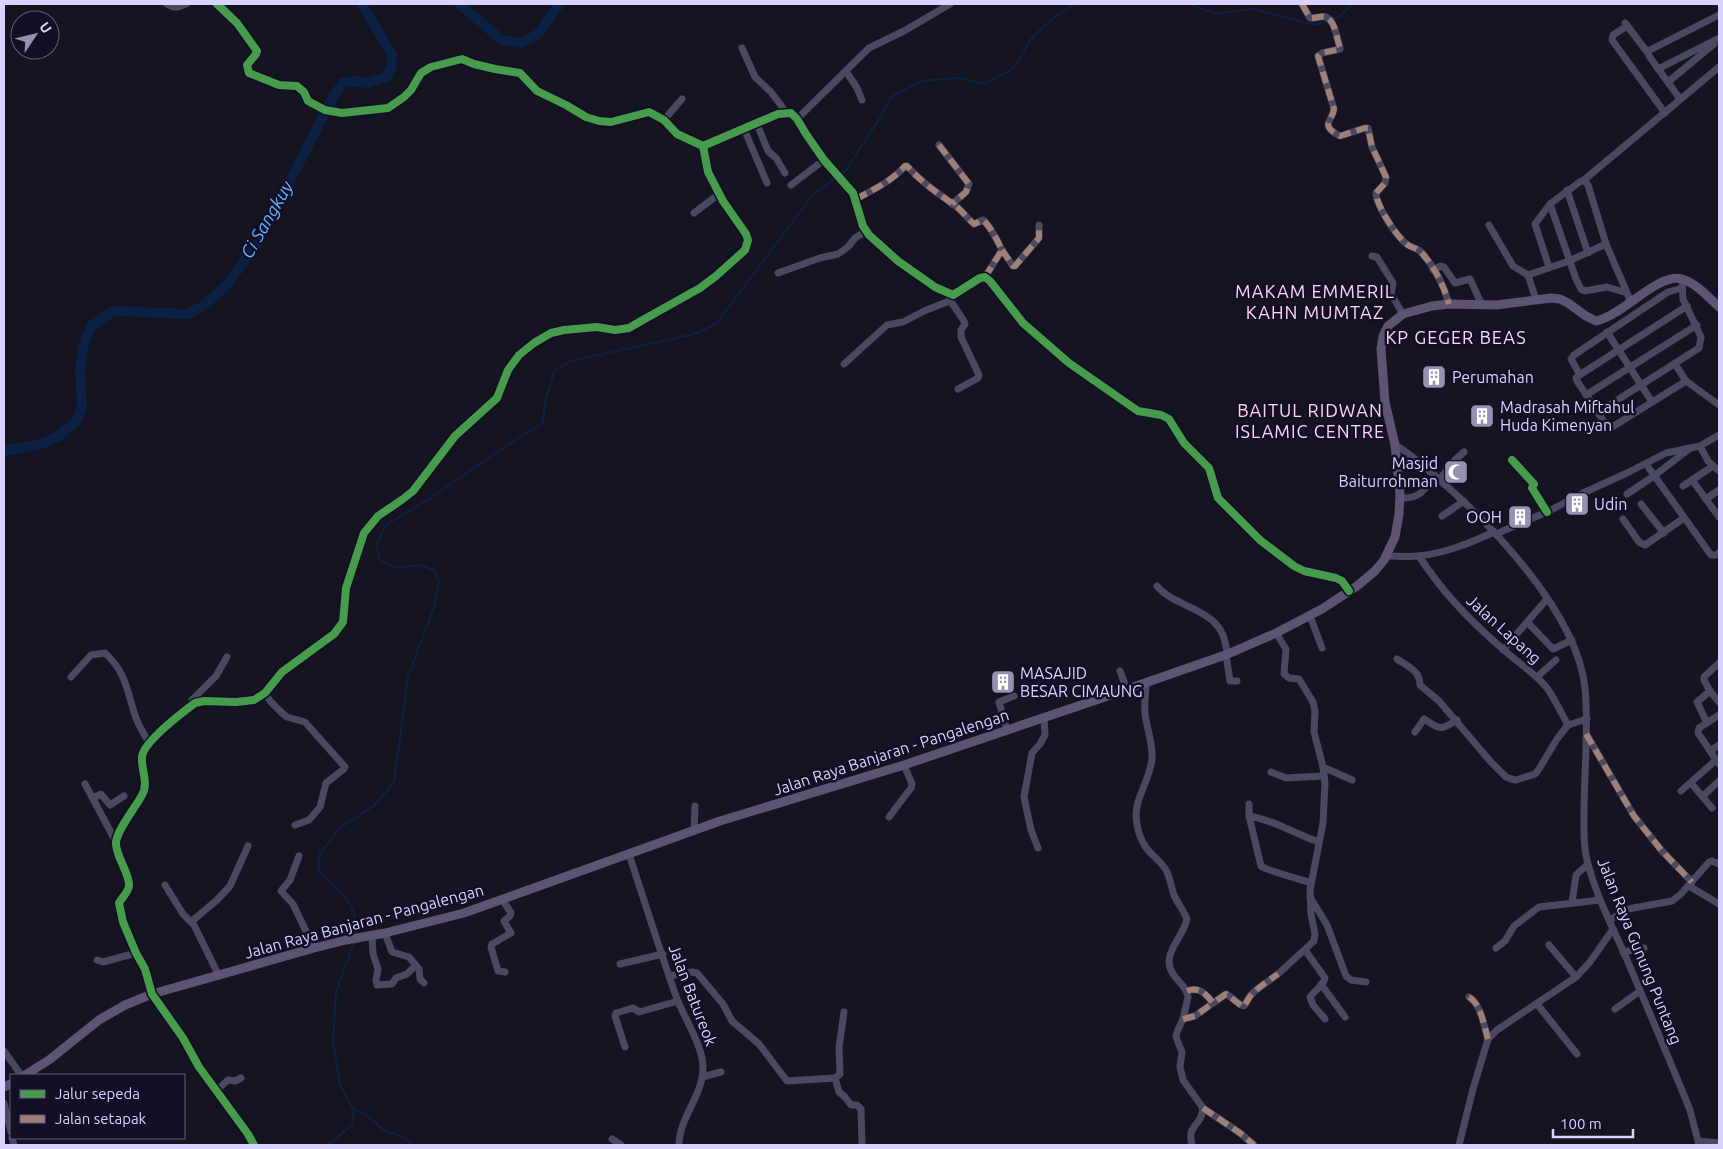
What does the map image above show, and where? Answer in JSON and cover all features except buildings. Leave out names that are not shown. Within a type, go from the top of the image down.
[{"type":"main road","name":"Jalan Raya Banjaran - Pangalengan","points":[[25,1074],[49,1060],[99,1020],[125,1005],[152,994],[314,948],[385,933],[464,913],[567,874],[720,821],[904,765],[1127,690],[1227,654],[1276,633],[1312,615],[1349,591],[1375,571],[1387,556],[1398,524],[1400,498],[1395,445],[1385,402],[1381,342],[1388,326],[1403,314],[1422,308],[1449,304],[1512,304],[1551,298],[1560,299],[1568,303],[1596,321],[1616,313],[1662,282],[1678,278],[1682,284]]},
{"type":"main road","points":[[1682,284],[1694,285],[1719,307]]},
{"type":"street","points":[[167,4],[178,7],[186,4]]},
{"type":"street","points":[[217,4],[237,23],[257,51],[247,65],[249,73],[279,85],[297,86],[304,92],[308,101],[325,110],[342,113],[388,108],[411,90],[420,73],[431,67],[462,59],[495,69],[520,72],[537,91],[599,122],[610,122],[646,112],[653,113],[664,120],[677,134],[704,146],[786,112]]},
{"type":"street","points":[[797,119],[869,48],[904,31],[950,4]]},
{"type":"street","points":[[1302,4],[1310,18],[1324,16],[1329,20],[1335,29],[1340,48],[1318,56],[1334,109],[1334,113],[1329,119],[1329,125],[1333,131],[1341,136],[1368,128],[1372,147],[1386,177],[1385,183],[1376,193],[1377,201],[1392,229],[1408,246],[1420,251],[1443,286],[1449,304]]},
{"type":"street","points":[[1648,53],[1656,46],[1718,13]]},
{"type":"street","points":[[1665,113],[1612,40],[1614,35],[1626,24],[1680,99]]},
{"type":"street","points":[[1658,68],[1719,39]]},
{"type":"street","points":[[1668,82],[1719,39]]},
{"type":"street","points":[[742,48],[755,77],[771,92],[786,112],[791,113],[797,119],[824,160],[856,199],[866,231],[898,261],[952,298],[965,324],[961,330],[961,337],[979,375],[978,378],[958,390]]},
{"type":"street","points":[[1549,267],[1535,224],[1550,204],[1567,190],[1584,180],[1719,67]]},
{"type":"street","points":[[846,71],[862,100]]},
{"type":"street","points":[[664,120],[682,99]]},
{"type":"street","points":[[757,124],[768,151],[776,158],[785,173]]},
{"type":"street","points":[[744,129],[767,183]]},
{"type":"street","points":[[939,145],[969,184],[966,192],[952,204]]},
{"type":"street","points":[[116,842],[144,793],[142,757],[149,743],[191,706],[204,701],[250,701],[265,693],[282,672],[338,629],[343,622],[346,588],[364,533],[378,516],[413,490],[455,436],[497,398],[508,370],[519,355],[551,333],[597,327],[615,330],[629,328],[700,288],[743,251],[748,240],[746,234],[719,194],[708,172],[704,146]]},
{"type":"street","points":[[791,185],[824,160]]},
{"type":"street","points":[[856,199],[895,176],[906,166],[927,186],[952,204],[974,224],[984,220],[1013,266],[1016,266],[1039,238],[1039,225]]},
{"type":"street","points":[[1584,180],[1588,185],[1606,244],[1631,302]]},
{"type":"street","points":[[1567,190],[1588,253]]},
{"type":"street","points":[[694,212],[719,194]]},
{"type":"street","points":[[1550,204],[1569,261],[1581,289],[1585,291],[1607,287],[1627,292]]},
{"type":"street","points":[[1489,225],[1513,266],[1528,275],[1536,300]]},
{"type":"street","points":[[778,273],[820,258],[838,254],[848,247],[855,238],[866,231]]},
{"type":"street","points":[[1528,275],[1569,261],[1606,244]]},
{"type":"street","points":[[844,364],[887,325],[903,322],[924,311],[933,309],[977,280],[985,277],[1002,250]]},
{"type":"street","points":[[1372,256],[1377,257],[1393,283],[1391,294],[1403,314]]},
{"type":"street","points":[[1433,270],[1441,266],[1444,267],[1456,283],[1470,279],[1482,305]]},
{"type":"street","points":[[985,277],[1023,323],[1060,356],[1138,411],[1170,419],[1184,443],[1212,471],[1214,487],[1218,498],[1260,540],[1294,566],[1304,571],[1336,578],[1342,581],[1349,591]]},
{"type":"street","points":[[1580,374],[1571,359],[1607,332],[1682,284],[1683,298],[1701,337],[1699,348],[1597,413]]},
{"type":"street","points":[[1686,381],[1610,428],[1607,428],[1576,378],[1687,306]]},
{"type":"street","points":[[1586,395],[1697,325]]},
{"type":"street","points":[[1607,332],[1652,402]]},
{"type":"street","points":[[1675,364],[1686,381],[1719,405]]},
{"type":"street","points":[[1387,556],[1419,556],[1460,546],[1549,511],[1671,451],[1700,446],[1719,435]]},
{"type":"street","name":"Jalan Raya Gunung Puntang","points":[[1395,445],[1409,454],[1464,501],[1495,533],[1547,599],[1572,640],[1581,665],[1585,688],[1587,719],[1584,833],[1588,864],[1600,900],[1690,1110],[1699,1143]]},
{"type":"street","points":[[1683,486],[1716,468],[1704,456],[1700,446]]},
{"type":"street","points":[[1627,494],[1654,476],[1689,448]]},
{"type":"street","points":[[1400,498],[1412,498],[1421,494],[1464,452]]},
{"type":"street","points":[[1646,464],[1711,555],[1719,553]]},
{"type":"street","points":[[1692,480],[1719,517]]},
{"type":"street","points":[[1706,499],[1719,490]]},
{"type":"street","points":[[1442,516],[1464,501]]},
{"type":"street","points":[[1641,504],[1664,533]]},
{"type":"street","points":[[1623,519],[1643,545],[1646,545],[1684,518]]},
{"type":"street","name":"Jalan Lapang","points":[[1419,556],[1452,601],[1503,650],[1537,677],[1547,689],[1568,725]]},
{"type":"street","points":[[1157,586],[1162,592],[1181,604],[1208,617],[1223,634],[1230,681],[1237,681]]},
{"type":"street","points":[[1503,650],[1547,599]]},
{"type":"street","points":[[1312,615],[1322,648]]},
{"type":"street","points":[[1530,625],[1553,649],[1572,640]]},
{"type":"street","points":[[1276,633],[1286,649],[1284,674],[1289,678],[1299,679],[1313,702],[1315,711],[1314,732],[1323,767],[1324,803],[1310,897],[1315,939]]},
{"type":"street","points":[[71,677],[91,655],[105,653],[117,667],[128,687],[134,715],[149,743]]},
{"type":"street","points":[[191,706],[192,700],[216,676],[227,657]]},
{"type":"street","points":[[1397,659],[1416,672],[1420,679],[1420,686],[1439,700],[1501,772],[1511,780],[1535,774],[1568,725],[1587,719]]},
{"type":"street","points":[[1537,677],[1556,660]]},
{"type":"street","points":[[1719,663],[1704,677],[1704,680],[1719,702]]},
{"type":"street","points":[[1120,671],[1127,690]]},
{"type":"street","points":[[1146,683],[1144,702],[1152,759],[1135,811],[1142,843],[1146,850],[1165,869],[1174,896],[1186,917],[1186,922],[1169,956],[1171,972],[1188,992],[1183,1019],[1176,1037],[1182,1052],[1181,1074],[1203,1108],[1254,1145]]},
{"type":"street","points":[[1707,723],[1697,702],[1710,690]]},
{"type":"street","points":[[265,693],[270,702],[287,717],[305,722],[345,767],[326,783],[320,807],[309,820],[295,824]]},
{"type":"street","points":[[1007,730],[999,702],[1014,696]]},
{"type":"street","points":[[1682,791],[1718,762],[1698,732],[1699,728],[1719,715]]},
{"type":"street","points":[[1038,848],[1031,830],[1024,797],[1032,753],[1045,735],[1044,718]]},
{"type":"street","points":[[1415,732],[1424,719],[1439,728],[1448,726],[1456,720]]},
{"type":"street","points":[[1586,734],[1634,816],[1691,884],[1719,904]]},
{"type":"street","points":[[1710,751],[1719,745]]},
{"type":"street","points":[[889,817],[911,788],[912,784],[904,765]]},
{"type":"street","points":[[1323,767],[1352,780]]},
{"type":"street","points":[[1271,772],[1286,778],[1324,776]]},
{"type":"street","points":[[1703,796],[1719,781]]},
{"type":"street","points":[[1691,783],[1712,808]]},
{"type":"street","points":[[86,784],[116,842],[129,884],[120,903],[123,922],[145,969],[152,994],[183,1038],[199,1067],[254,1145]]},
{"type":"street","points":[[93,798],[100,794],[110,805],[124,796]]},
{"type":"street","points":[[1249,804],[1249,816],[1261,866],[1267,870],[1311,882]]},
{"type":"street","points":[[694,831],[695,806]]},
{"type":"street","points":[[1249,816],[1269,821],[1319,842]]},
{"type":"street","points":[[192,923],[194,918],[217,900],[230,886],[248,846]]},
{"type":"street","name":"Jalan Batureok","points":[[629,854],[669,976],[699,1049],[703,1068],[701,1082],[682,1127],[679,1145]]},
{"type":"street","points":[[299,856],[290,880],[281,891],[293,904],[314,948]]},
{"type":"street","points":[[1610,920],[1628,909],[1672,901],[1691,884],[1709,862],[1712,861],[1719,864]]},
{"type":"street","points":[[1572,903],[1576,875],[1588,864]]},
{"type":"street","points":[[165,885],[183,914],[192,923],[206,947],[219,976]]},
{"type":"street","points":[[1310,897],[1330,931],[1348,978],[1366,982]]},
{"type":"street","points":[[502,899],[510,913],[510,916],[504,921],[511,934],[492,944],[491,947],[498,971],[505,972]]},
{"type":"street","points":[[1496,948],[1505,941],[1514,926],[1535,909],[1600,900]]},
{"type":"street","points":[[1459,1145],[1488,1039],[1497,1030],[1576,977],[1590,962],[1613,930]]},
{"type":"street","points":[[1183,1019],[1193,1017],[1226,994],[1241,1006],[1245,1006],[1255,991],[1278,974],[1315,939],[1330,931]]},
{"type":"street","points":[[385,933],[392,952],[408,957],[419,969],[420,979],[424,983]]},
{"type":"street","points":[[371,936],[372,954],[378,969],[377,985],[392,984],[396,978],[407,974],[415,966]]},
{"type":"street","points":[[1549,945],[1576,977]]},
{"type":"street","points":[[1623,952],[1644,948]]},
{"type":"street","points":[[1304,950],[1324,976],[1325,980],[1310,999],[1325,1019]]},
{"type":"street","points":[[97,960],[103,962],[136,953]]},
{"type":"street","points":[[620,964],[663,954]]},
{"type":"street","points":[[669,976],[692,972],[697,973],[723,1004],[732,1021],[759,1044],[787,1081],[835,1078],[840,1074],[839,1048],[844,1012]]},
{"type":"street","points":[[1321,984],[1345,1017]]},
{"type":"street","points":[[1188,992],[1195,989],[1202,990],[1213,1002]]},
{"type":"street","points":[[1615,1009],[1640,991]]},
{"type":"street","points":[[1469,997],[1473,999],[1476,1005],[1488,1039]]},
{"type":"street","points":[[625,1048],[616,1014],[633,1008],[639,1012],[678,1001]]},
{"type":"street","points":[[1537,1004],[1577,1054]]},
{"type":"street","points":[[4,1051],[22,1074]]},
{"type":"street","points":[[702,1077],[721,1072]]},
{"type":"street","points":[[216,1090],[228,1080],[235,1081],[241,1078]]},
{"type":"street","points":[[835,1078],[839,1092],[849,1103],[861,1108],[862,1145]]},
{"type":"street","points":[[4,1103],[10,1128]]},
{"type":"street","points":[[1192,1145],[1189,1137],[1190,1133],[1201,1117],[1203,1108]]},
{"type":"street","points":[[612,1139],[621,1145]]},
{"type":"street","points":[[1699,1143],[1719,1143]]},
{"type":"waterway","name":"Ci Sangkuy","points":[[4,451],[45,443],[59,436],[77,420],[82,406],[80,369],[84,344],[91,326],[114,311],[188,314],[203,306],[227,285],[260,239],[333,97],[343,83],[356,81],[368,83],[387,77],[391,67],[392,54],[362,4]]},
{"type":"waterway","name":"Ci Sangkuy","points":[[459,4],[502,40],[522,43],[538,34],[559,4]]},
{"type":"waterway","points":[[840,175],[846,170],[880,118],[891,97],[921,81],[959,78],[984,84],[1014,68],[1031,39],[1053,18],[1075,4]]},
{"type":"waterway","points":[[1189,4],[1216,14],[1254,9],[1314,25],[1327,21]]},
{"type":"waterway","points":[[1332,19],[1339,17],[1352,4]]},
{"type":"waterway","points":[[355,934],[355,915],[346,898],[318,870],[320,853],[340,828],[375,805],[394,782],[408,677],[434,607],[439,582],[435,571],[420,565],[397,568],[379,559],[377,543],[386,525],[432,497],[543,423],[545,401],[555,370],[571,361],[694,334],[716,324],[812,196],[836,177]]},
{"type":"waterway","points":[[328,1145],[352,1125],[354,1110],[340,1085],[333,1042],[336,993],[354,941]]},
{"type":"waterway","points":[[354,1110],[367,1115],[384,1130],[403,1137],[412,1145]]},
{"type":"marked path","points":[[1302,4],[1310,18],[1326,17],[1329,19],[1334,26],[1340,47],[1340,49],[1322,53],[1318,56],[1334,109],[1328,126],[1340,136],[1368,128],[1372,147],[1386,177],[1385,183],[1376,193],[1379,205],[1398,236],[1408,245],[1421,252],[1430,264],[1441,283],[1449,304]]},
{"type":"marked path","points":[[939,145],[969,184],[966,192],[952,204]]},
{"type":"marked path","points":[[856,199],[882,185],[907,166],[925,183],[957,207],[974,224],[983,220],[989,226],[1002,250],[985,277]]},
{"type":"marked path","points":[[1002,250],[1013,266],[1015,266],[1039,238],[1039,225]]},
{"type":"marked path","points":[[1586,734],[1634,816],[1662,851],[1692,882]]},
{"type":"marked path","points":[[1187,991],[1199,990],[1213,1003],[1226,994],[1243,1007],[1255,991],[1278,974]]},
{"type":"marked path","points":[[1469,997],[1479,1010],[1488,1039]]},
{"type":"marked path","points":[[1183,1019],[1195,1016],[1213,1003]]},
{"type":"marked path","points":[[1203,1108],[1254,1145]]},
{"type":"cycle path","points":[[217,4],[237,23],[257,51],[247,65],[249,73],[279,85],[297,86],[304,92],[308,101],[325,110],[342,113],[388,108],[411,90],[421,73],[431,67],[462,59],[474,64],[520,73],[537,91],[586,117],[599,121],[611,122],[649,112],[664,120],[677,134],[703,146],[778,114],[791,113],[824,160],[853,193],[863,226],[869,235],[898,261],[935,287],[953,295],[980,278],[985,277],[1023,323],[1069,363],[1138,411],[1161,415],[1169,419],[1184,443],[1209,468],[1218,498],[1260,540],[1294,566],[1304,571],[1336,578],[1342,581],[1349,591]]},
{"type":"cycle path","points":[[254,1145],[199,1067],[183,1038],[152,994],[145,969],[123,922],[119,903],[127,891],[129,881],[118,853],[116,842],[120,830],[144,790],[145,781],[142,757],[144,751],[164,728],[195,703],[204,701],[236,702],[254,700],[265,693],[282,672],[334,634],[343,622],[346,588],[364,533],[378,516],[413,491],[455,436],[497,398],[508,370],[519,355],[551,333],[597,327],[615,330],[629,328],[700,288],[745,250],[748,240],[746,234],[723,201],[708,172],[703,146]]},
{"type":"cycle path","points":[[1512,460],[1534,484],[1532,488],[1547,512]]},
{"type":"place","name":"Perumahan","points":[[1434,377]]},
{"type":"place","name":"Madrasah Miftahul Huda Kimenyan","points":[[1482,416]]},
{"type":"place","name":"Masjid Baiturrohman","points":[[1456,472]]},
{"type":"place","name":"Udin","points":[[1577,504]]},
{"type":"place","name":"OOH","points":[[1520,517]]},
{"type":"place","name":"MASAJID BESAR CIMAUNG","points":[[1003,682]]},
{"type":"district","name":"MAKAM EMMERIL KAHN MUMTAZ","points":[[1315,302]]},
{"type":"district","name":"KP GEGER BEAS","points":[[1456,338]]},
{"type":"district","name":"BAITUL RIDWAN ISLAMIC CENTRE","points":[[1310,421]]}]
